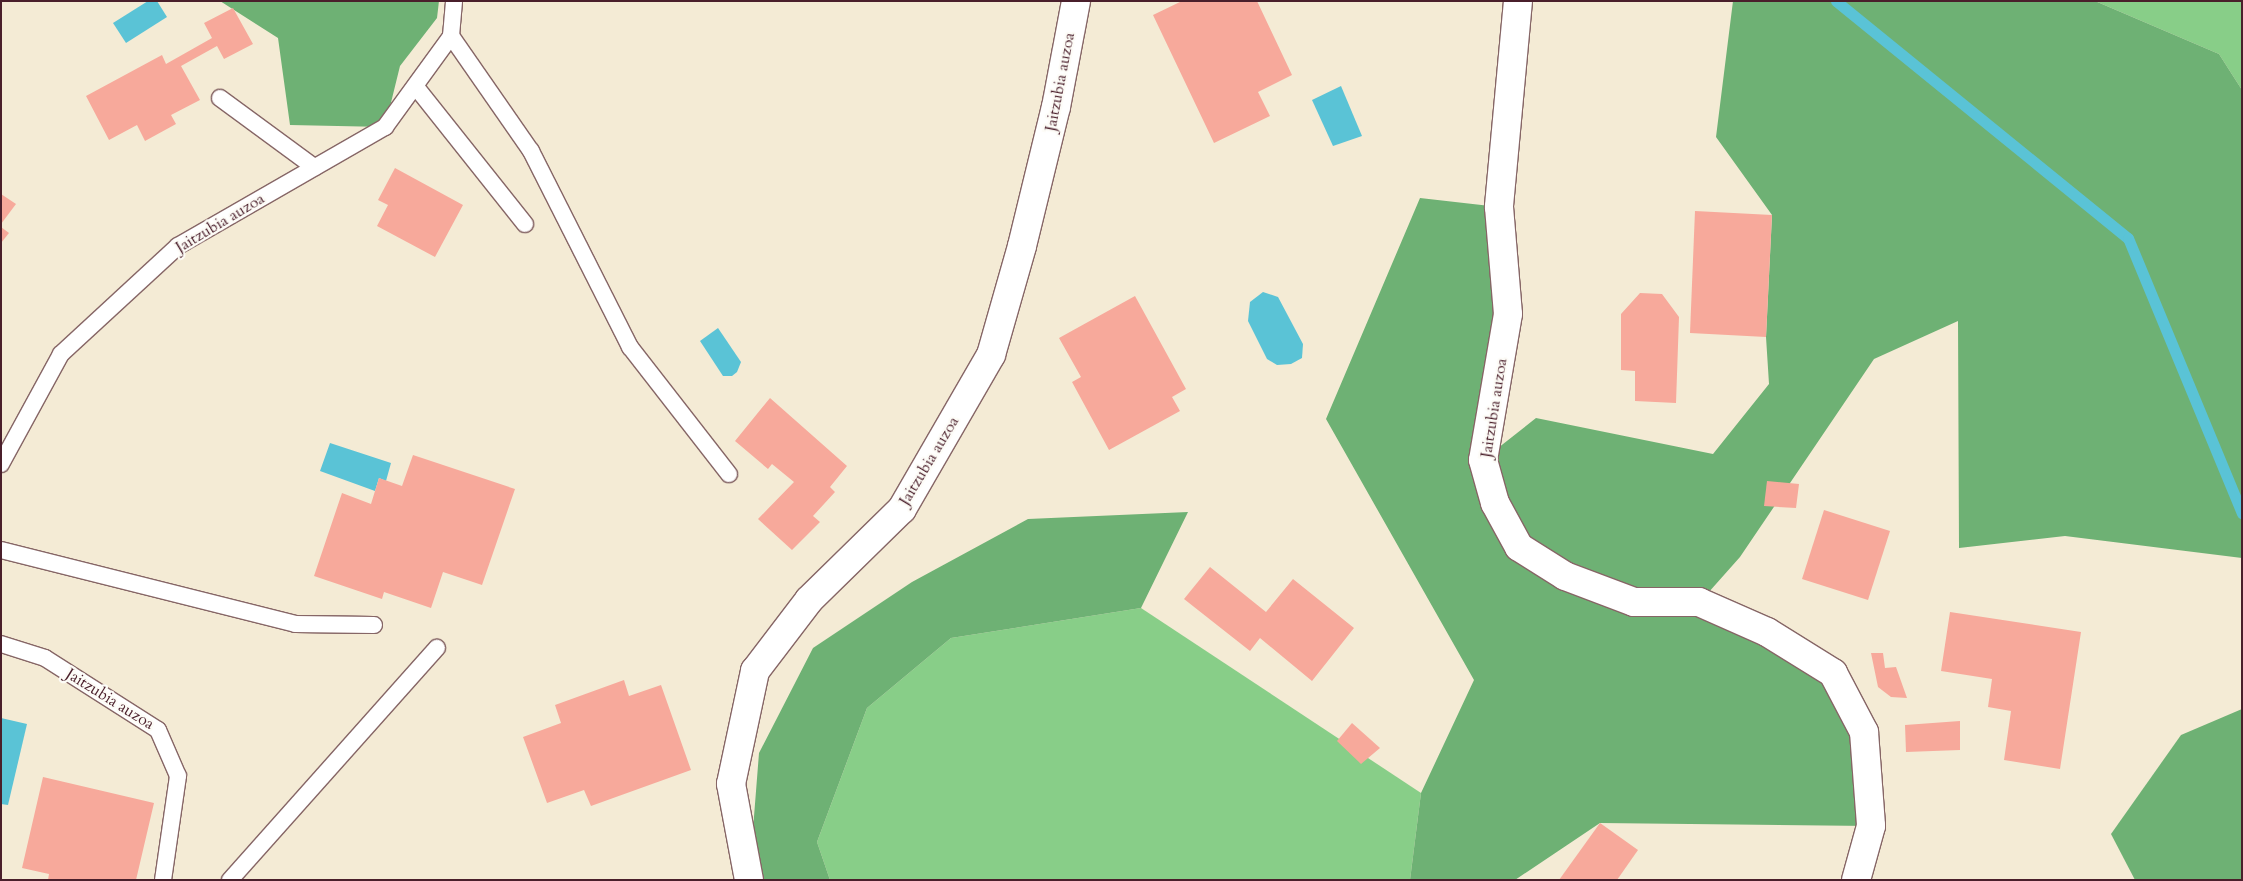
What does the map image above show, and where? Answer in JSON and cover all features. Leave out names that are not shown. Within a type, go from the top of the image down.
[{"type":"street","name":"Jaitzubia auzoa","points":[[749,880],[731,784],[755,671],[809,600],[902,509],[991,355],[1022,246],[1056,107],[1076,1]]},
{"type":"street","name":"Jaitzubia auzoa","points":[[1518,1],[1499,207],[1508,314],[1483,460],[1495,503],[1519,547],[1564,576],[1634,602],[1699,602],[1766,632],[1833,673],[1864,732],[1871,826],[1856,880]]},
{"type":"lane","name":"Jaitzubia auzoa","points":[[1,464],[61,354],[178,246],[385,127],[416,87],[451,36],[454,1]]},
{"type":"lane","points":[[451,36],[531,151],[630,347],[729,474]]},
{"type":"lane","points":[[416,87],[525,224]]},
{"type":"lane","points":[[220,98],[314,167]]},
{"type":"lane","points":[[1,550],[295,624],[374,625]]},
{"type":"lane","name":"Jaitzubia auzoa","points":[[1,644],[45,658],[158,730],[178,776],[163,880]]},
{"type":"lane","points":[[230,880],[437,648]]},
{"type":"green space","points":[[220,1],[439,1],[437,18],[400,66],[385,127],[290,125],[278,38]]},
{"type":"green space","points":[[1733,1],[2095,1],[2219,54],[2242,90],[2242,558],[2065,536],[1959,548],[1958,321],[1874,359],[1740,557],[1700,602],[1833,673],[1864,732],[1871,826],[1600,823],[1515,880],[1410,880],[1421,793],[1474,680],[1326,419],[1420,198],[1499,207],[1508,314],[1484,459],[1536,418],[1713,454],[1769,384],[1766,337],[1772,215],[1716,137]]},
{"type":"green space","points":[[2095,1],[2242,1],[2242,90],[2219,54]]},
{"type":"green space","points":[[1188,512],[1141,608],[951,638],[867,708],[817,842],[830,880],[749,880],[759,753],[813,648],[912,582],[1028,519]]},
{"type":"green space","points":[[1141,608],[1421,793],[1410,880],[830,880],[817,842],[867,708],[951,638]]},
{"type":"green space","points":[[2242,709],[2242,880],[2135,880],[2111,834],[2181,735]]},
{"type":"water","points":[[148,1],[157,1],[167,17],[126,43],[113,23]]},
{"type":"water","points":[[1341,86],[1362,136],[1333,146],[1312,100]]},
{"type":"water","points":[[1263,292],[1278,297],[1303,344],[1302,358],[1291,364],[1277,365],[1267,359],[1248,321],[1250,302]]},
{"type":"water","points":[[718,328],[741,362],[737,372],[732,376],[723,376],[700,341]]},
{"type":"water","points":[[330,443],[391,463],[386,481],[379,478],[375,491],[320,471]]},
{"type":"water","points":[[1,718],[27,724],[8,805],[1,804]]},
{"type":"building","points":[[1182,1],[1257,1],[1292,75],[1258,92],[1270,116],[1214,143],[1153,15]]},
{"type":"building","points":[[233,8],[253,44],[224,59],[217,46],[181,66],[200,100],[171,115],[176,124],[145,141],[137,125],[109,140],[86,96],[162,55],[166,64],[212,38],[204,23]]},
{"type":"building","points":[[395,168],[463,205],[435,257],[377,226],[388,205],[378,200]]},
{"type":"building","points":[[1,194],[16,204],[1,224]]},
{"type":"building","points":[[1695,211],[1772,215],[1766,337],[1690,333]]},
{"type":"building","points":[[1,227],[9,233],[1,243]]},
{"type":"building","points":[[1640,293],[1662,294],[1679,317],[1676,403],[1635,401],[1635,371],[1621,370],[1621,314]]},
{"type":"building","points":[[1135,296],[1186,389],[1172,397],[1180,411],[1109,450],[1072,382],[1081,377],[1059,338]]},
{"type":"building","points":[[770,398],[847,466],[830,487],[835,492],[813,516],[820,522],[792,550],[758,519],[794,482],[772,464],[768,469],[735,441]]},
{"type":"building","points":[[413,455],[515,489],[482,585],[443,572],[431,608],[384,592],[382,599],[314,576],[342,493],[371,504],[379,478],[402,486]]},
{"type":"building","points":[[1767,481],[1799,484],[1796,508],[1764,506]]},
{"type":"building","points":[[1824,510],[1890,531],[1868,600],[1802,579]]},
{"type":"building","points":[[1210,567],[1266,612],[1293,579],[1354,628],[1312,681],[1260,638],[1250,651],[1184,599]]},
{"type":"building","points":[[1950,612],[2081,632],[2060,769],[2004,760],[2011,711],[1988,707],[1992,679],[1941,671]]},
{"type":"building","points":[[1871,653],[1883,653],[1885,668],[1896,667],[1907,698],[1891,697],[1878,687]]},
{"type":"building","points":[[624,680],[629,696],[661,685],[691,770],[591,806],[584,790],[547,803],[523,737],[561,723],[555,705]]},
{"type":"building","points":[[1960,721],[1960,750],[1906,752],[1905,725]]},
{"type":"building","points":[[1352,723],[1380,748],[1361,764],[1337,741]]},
{"type":"building","points":[[43,777],[154,803],[136,880],[48,880],[49,874],[22,868]]},
{"type":"building","points":[[1600,823],[1638,850],[1617,880],[1559,880]]},
{"type":"waterway","points":[[1836,1],[2128,238],[2242,513]]}]
